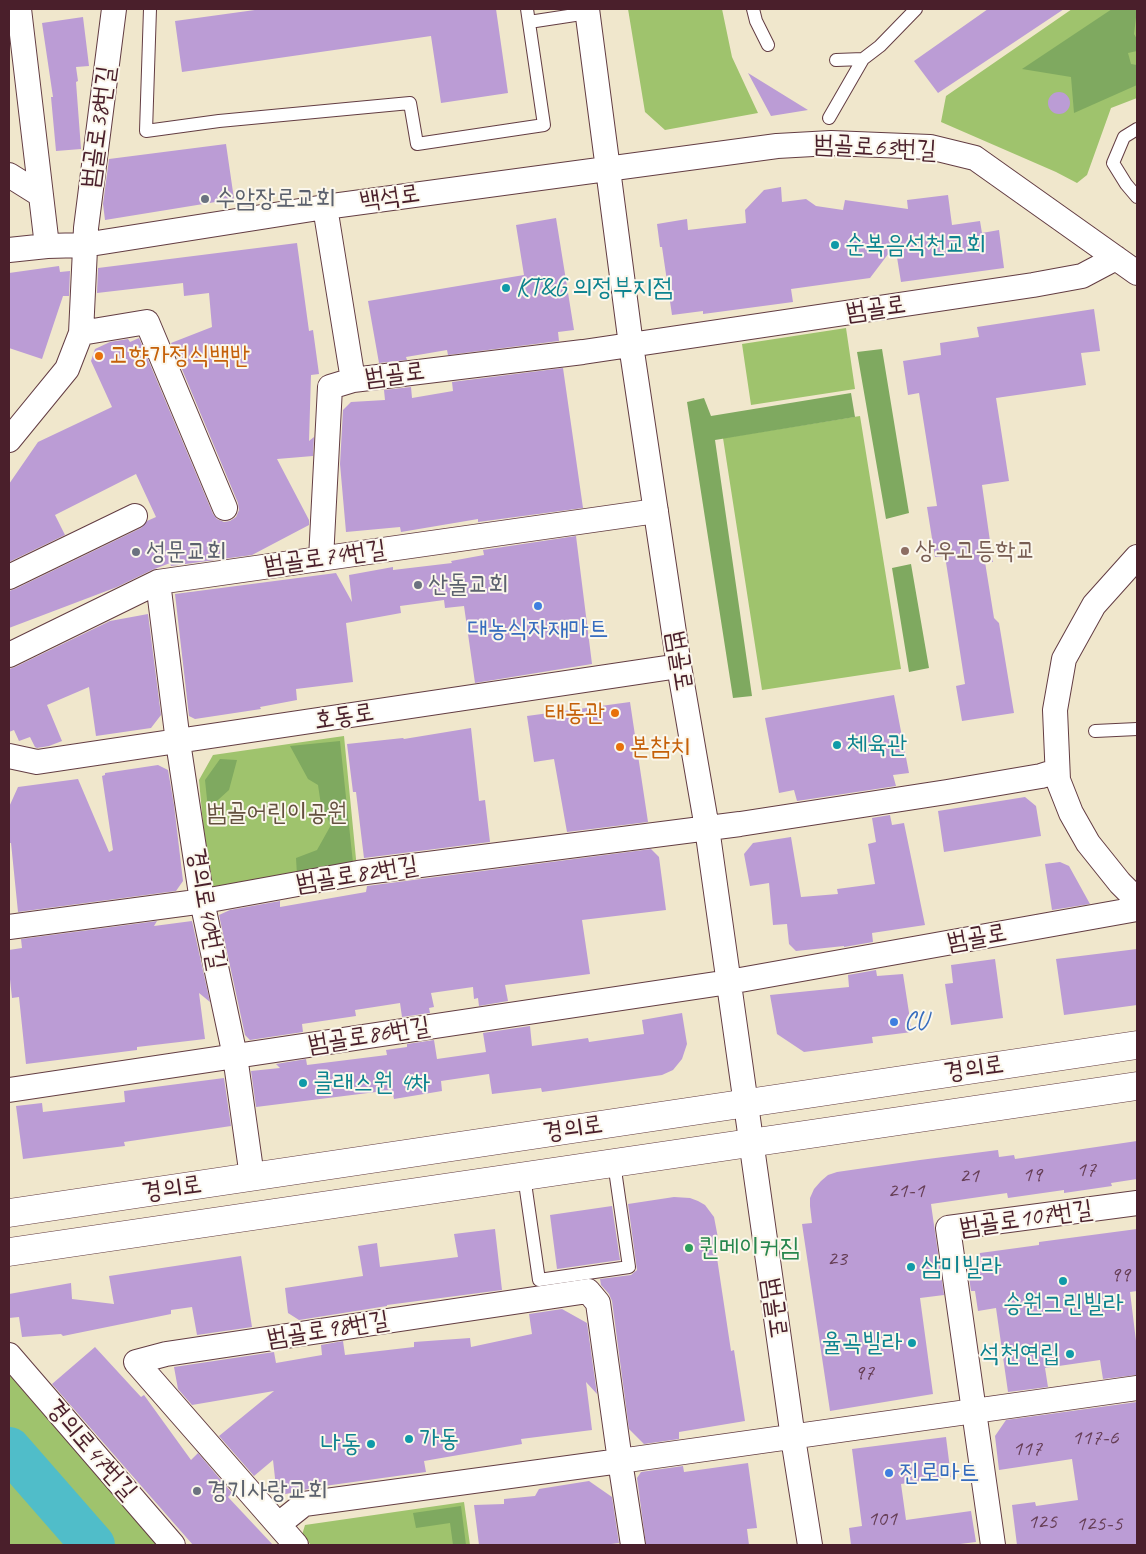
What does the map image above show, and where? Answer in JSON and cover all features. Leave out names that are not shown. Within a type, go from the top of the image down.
[{"type":"street","points":[[19,9],[47,246]]},
{"type":"street","name":"범골로38번길","points":[[84,245],[114,9]]},
{"type":"street","name":"범골로","points":[[587,11],[631,345],[679,666],[707,828],[792,1438],[810,1545]]},
{"type":"street","name":"범골로63번길","points":[[607,168],[790,144],[831,143],[930,147],[975,158],[1137,273]]},
{"type":"street","name":"백석로","points":[[9,250],[84,245],[325,207],[607,168]]},
{"type":"street","points":[[9,175],[41,195]]},
{"type":"street","points":[[325,207],[353,380]]},
{"type":"street","points":[[9,440],[67,369],[81,333],[84,245]]},
{"type":"street","name":"범골로","points":[[321,559],[330,387],[353,380],[631,345],[1033,286],[1082,276],[1116,258]]},
{"type":"street","points":[[81,333],[147,322],[225,508]]},
{"type":"street","name":"범골로74번길","points":[[9,656],[158,582],[656,511]]},
{"type":"street","points":[[9,577],[135,516]]},
{"type":"street","points":[[1137,557],[1094,606],[1064,659],[1055,710],[1058,780],[1071,812],[1088,843],[1120,883],[1137,900]]},
{"type":"street","name":"경의로40번길","points":[[158,582],[178,742],[202,901],[234,1056],[252,1177]]},
{"type":"street","name":"호동로","points":[[9,756],[37,762],[679,666]]},
{"type":"street","points":[[707,828],[947,792],[1041,776],[1057,770]]},
{"type":"street","name":"범골로82번길","points":[[9,927],[202,901],[358,873],[707,828]]},
{"type":"street","name":"범골로","points":[[729,982],[1137,909]]},
{"type":"street","name":"범골로86번길","points":[[9,1090],[729,982]]},
{"type":"street","name":"경의로","points":[[9,1213],[1137,1045]]},
{"type":"street","name":"경의로","points":[[9,1252],[1137,1086]]},
{"type":"street","name":"범골로107번길","points":[[993,1545],[948,1228],[1137,1203]]},
{"type":"street","name":"범골로98번길","points":[[296,1545],[136,1362],[166,1354],[588,1291],[598,1303],[633,1545]]},
{"type":"street","name":"경의로47번길","points":[[9,1355],[173,1545]]},
{"type":"street","points":[[279,1524],[304,1504],[620,1462],[1137,1388]]},
{"type":"lane","points":[[150,9],[146,131],[219,121],[410,103],[417,144],[544,125],[528,15],[587,11]]},
{"type":"lane","points":[[753,9],[756,22],[768,45]]},
{"type":"lane","points":[[829,118],[862,60],[880,46],[916,9]]},
{"type":"lane","points":[[836,60],[862,60]]},
{"type":"lane","points":[[1137,129],[1124,137],[1113,163],[1137,197]]},
{"type":"lane","points":[[1095,731],[1137,729]]},
{"type":"lane","points":[[524,1176],[540,1280],[558,1278],[629,1267],[614,1163]]},
{"type":"green space","points":[[628,9],[722,9],[732,57],[758,113],[665,130],[645,112]]},
{"type":"green space","points":[[1072,9],[1137,9],[1137,98],[1111,108],[1087,175],[1077,183],[941,122],[946,96]]},
{"type":"green space","points":[[1112,9],[1137,9],[1134,34],[1137,39],[1137,51],[1128,53],[1131,64],[1137,65],[1137,85],[1074,113],[1071,77],[1022,69]]},
{"type":"green space","points":[[846,328],[855,389],[751,405],[742,344]]},
{"type":"green space","points":[[882,349],[909,513],[886,519],[857,352]]},
{"type":"green space","points":[[851,393],[855,417],[715,440],[752,696],[733,698],[687,402],[704,398],[711,416]]},
{"type":"green space","points":[[860,416],[901,669],[762,690],[723,438]]},
{"type":"green space","points":[[911,564],[929,668],[909,672],[892,568]]},
{"type":"green space","name":"범골어린이공원","points":[[344,736],[357,869],[214,893],[203,824],[199,780],[213,755]]},
{"type":"green space","points":[[340,741],[353,863],[297,875],[296,858],[317,850],[331,825],[321,805],[318,785],[308,779],[290,746]]},
{"type":"green space","points":[[220,759],[237,760],[229,790],[208,809],[205,780]]},
{"type":"green space","points":[[9,1374],[157,1545],[9,1545]]},
{"type":"green space","points":[[464,1502],[470,1545],[311,1545],[302,1535],[305,1525]]},
{"type":"green space","points":[[461,1506],[466,1545],[453,1545],[450,1523],[416,1528],[413,1513]]},
{"type":"building","points":[[262,9],[496,9],[508,93],[441,103],[431,36],[182,72],[175,21]]},
{"type":"building","points":[[988,9],[1064,9],[938,93],[914,61]]},
{"type":"building","points":[[83,17],[89,66],[76,67],[81,149],[56,151],[51,97],[53,97],[42,23]]},
{"type":"building","points":[[748,73],[808,110],[771,116]]},
{"type":"building","points":[[1055,92],[1063,92],[1070,99],[1070,107],[1063,114],[1055,114],[1048,107],[1048,99]]},
{"type":"building","points":[[226,144],[234,199],[105,220],[103,204],[109,159]]},
{"type":"building","points":[[781,187],[782,202],[806,199],[816,206],[843,210],[845,200],[908,209],[907,200],[948,195],[952,225],[980,221],[982,233],[999,230],[1004,268],[901,282],[895,245],[870,278],[791,289],[793,302],[703,314],[703,311],[672,315],[657,224],[687,219],[688,230],[746,223],[745,210],[764,190]]},
{"type":"building","name":"KT&G 의정부지점","points":[[556,218],[574,330],[558,332],[559,341],[448,355],[447,350],[406,357],[407,360],[379,363],[368,301],[524,275],[516,225]]},
{"type":"building","points":[[297,243],[309,331],[313,330],[319,374],[311,375],[309,441],[314,437],[313,456],[277,459],[309,520],[309,525],[252,555],[171,566],[170,563],[117,587],[9,628],[9,591],[141,528],[147,521],[156,517],[136,474],[55,515],[65,535],[9,562],[9,484],[38,442],[112,407],[91,361],[95,349],[110,342],[128,339],[130,342],[139,338],[213,514],[217,519],[224,522],[236,517],[239,510],[238,503],[171,343],[212,327],[209,293],[184,296],[183,283],[97,293],[98,268]]},
{"type":"building","points":[[59,266],[60,272],[70,271],[69,296],[63,296],[42,359],[9,348],[9,273]]},
{"type":"building","points":[[1094,309],[1100,351],[1081,353],[1086,385],[996,398],[1009,481],[982,485],[993,562],[985,562],[994,618],[999,623],[1014,713],[962,721],[956,686],[965,684],[945,556],[935,557],[927,507],[937,506],[919,393],[908,395],[903,361],[941,355],[940,343],[979,337],[977,327]]},
{"type":"building","points":[[563,368],[583,508],[478,522],[478,519],[401,532],[400,527],[346,532],[340,464],[343,410],[351,402],[385,400],[384,390],[411,387],[412,398],[453,391],[452,382]]},
{"type":"building","points":[[576,536],[592,664],[475,683],[464,606],[445,608],[444,600],[400,606],[401,613],[346,623],[353,682],[296,689],[297,700],[260,707],[261,709],[195,719],[189,716],[175,594],[336,573],[352,602],[349,575],[393,567],[393,570],[452,563],[451,561],[484,555],[483,550]]},
{"type":"building","points":[[148,614],[161,715],[151,728],[96,736],[89,687],[47,705],[62,741],[37,748],[30,737],[19,741],[14,730],[9,732],[9,669],[110,621]]},
{"type":"building","name":"체육관","points":[[894,695],[909,773],[893,775],[896,786],[797,801],[794,790],[779,793],[765,718]]},
{"type":"building","points":[[630,702],[648,822],[567,832],[554,759],[534,762],[527,716]]},
{"type":"building","points":[[471,728],[479,801],[485,800],[490,842],[364,858],[356,792],[353,792],[347,744],[404,739]]},
{"type":"building","points":[[158,765],[168,770],[174,805],[183,881],[176,891],[18,912],[11,843],[9,843],[9,807],[18,787],[78,779],[109,852],[113,850],[102,776],[105,773]]},
{"type":"building","points":[[1025,797],[1036,806],[1041,836],[944,852],[938,811]]},
{"type":"building","points":[[890,815],[892,825],[904,823],[925,925],[872,933],[873,942],[844,947],[796,951],[789,944],[787,924],[773,925],[769,883],[750,886],[744,854],[753,843],[791,837],[801,897],[838,894],[837,889],[875,884],[868,844],[876,842],[872,818]]},
{"type":"building","points":[[651,849],[659,857],[666,910],[582,920],[590,974],[505,985],[508,1001],[479,1006],[478,998],[474,999],[473,987],[431,993],[434,1007],[429,1008],[430,1013],[402,1017],[400,1003],[355,1010],[356,1016],[302,1024],[303,1032],[250,1040],[245,1035],[219,915],[230,910],[280,901],[280,907],[366,892],[367,886]]},
{"type":"building","points":[[1060,862],[1069,866],[1090,904],[1052,910],[1045,864]]},
{"type":"building","points":[[157,921],[154,926],[192,921],[210,1002],[199,993],[205,1039],[26,1064],[19,997],[12,998],[9,950],[22,948],[21,939]]},
{"type":"building","points":[[1137,949],[1137,1005],[1064,1015],[1056,959]]},
{"type":"building","points":[[995,959],[1003,1018],[951,1025],[945,984],[953,983],[951,965]]},
{"type":"building","points":[[876,970],[877,976],[903,974],[912,1032],[872,1037],[873,1043],[804,1052],[777,1034],[770,995],[849,987],[848,975]]},
{"type":"building","points":[[682,1013],[687,1044],[682,1059],[673,1070],[662,1075],[542,1092],[541,1088],[492,1094],[489,1074],[441,1081],[442,1091],[394,1099],[392,1090],[256,1107],[251,1071],[280,1068],[276,1064],[306,1059],[307,1065],[387,1055],[386,1050],[407,1047],[407,1044],[434,1040],[437,1059],[486,1052],[483,1033],[530,1026],[532,1046],[588,1038],[589,1042],[644,1034],[642,1020]]},
{"type":"building","points":[[224,1078],[231,1126],[124,1142],[125,1146],[23,1159],[16,1106],[42,1103],[43,1112],[125,1102],[124,1091]]},
{"type":"building","points":[[1137,1141],[1137,1179],[1111,1183],[1112,1186],[1064,1193],[1064,1190],[1008,1198],[1007,1193],[931,1204],[944,1295],[920,1298],[933,1394],[830,1411],[802,1224],[812,1223],[810,1198],[814,1189],[821,1181],[828,1175],[837,1172],[998,1150],[999,1157],[1014,1155],[1015,1159]]},
{"type":"building","points":[[674,1197],[690,1198],[698,1201],[705,1205],[714,1217],[718,1238],[714,1238],[731,1351],[734,1350],[745,1421],[679,1432],[679,1439],[644,1444],[629,1429],[612,1301],[601,1285],[600,1279],[631,1275],[637,1270],[628,1204]]},
{"type":"building","points":[[612,1206],[620,1260],[557,1269],[550,1215]]},
{"type":"building","points":[[495,1229],[502,1290],[387,1305],[299,1320],[288,1313],[285,1288],[363,1276],[358,1246],[377,1243],[380,1267],[458,1257],[454,1234]]},
{"type":"building","points":[[1137,1229],[1137,1291],[1130,1292],[1137,1349],[1137,1375],[1103,1379],[1100,1360],[1045,1368],[1048,1387],[1008,1392],[996,1308],[978,1311],[975,1291],[971,1291],[968,1270],[977,1269],[980,1253],[1039,1245],[1039,1242]]},
{"type":"building","points":[[241,1256],[252,1327],[197,1335],[192,1307],[171,1310],[171,1314],[63,1336],[61,1334],[22,1337],[19,1317],[9,1318],[9,1294],[71,1283],[72,1299],[114,1304],[109,1276]]},
{"type":"building","points":[[562,1309],[587,1323],[597,1394],[586,1382],[592,1430],[521,1439],[522,1444],[424,1461],[426,1472],[317,1487],[277,1496],[273,1460],[254,1476],[219,1436],[274,1391],[192,1405],[178,1389],[174,1367],[274,1352],[276,1363],[322,1355],[321,1345],[343,1341],[345,1355],[414,1347],[414,1342],[470,1338],[471,1347],[532,1334],[529,1314]]},
{"type":"building","points":[[95,1347],[141,1397],[144,1395],[191,1460],[198,1453],[232,1493],[228,1497],[273,1545],[193,1545],[52,1384]]},
{"type":"building","points":[[1137,1402],[1137,1544],[1017,1545],[1012,1505],[1035,1502],[1036,1506],[1078,1500],[1072,1459],[999,1470],[995,1436],[1006,1420]]},
{"type":"building","points":[[946,1437],[951,1477],[901,1484],[906,1520],[971,1511],[976,1542],[952,1545],[851,1545],[849,1528],[862,1526],[852,1449]]},
{"type":"building","points":[[748,1463],[757,1528],[747,1529],[749,1545],[646,1545],[637,1478],[641,1472],[683,1466],[684,1472]]},
{"type":"building","points":[[589,1481],[612,1497],[619,1543],[603,1545],[479,1545],[474,1505],[504,1504],[504,1499],[535,1496],[539,1489]]},
{"type":"waterway","points":[[9,1449],[93,1545]]},
{"type":"place","name":"수암장로교회","points":[[205,199]]},
{"type":"place","name":"순복음석천교회","points":[[835,245]]},
{"type":"place","name":"KT&G 의정부지점","points":[[506,288]]},
{"type":"place","name":"고향가정식백반","points":[[99,356]]},
{"type":"place","name":"상우고등학교","points":[[905,551]]},
{"type":"place","name":"성문교회","points":[[136,552]]},
{"type":"place","name":"산돌교회","points":[[418,585]]},
{"type":"place","name":"대농식자재마트","points":[[538,606]]},
{"type":"place","name":"태동관","points":[[615,713]]},
{"type":"place","name":"체육관","points":[[837,745]]},
{"type":"place","name":"본참치","points":[[620,747]]},
{"type":"place","name":"CU","points":[[894,1022]]},
{"type":"place","name":"클래스원 4차","points":[[303,1083]]},
{"type":"place","name":"퀸메이커짐","points":[[689,1248]]},
{"type":"place","name":"삼미빌라","points":[[911,1267]]},
{"type":"place","name":"승원그린빌라","points":[[1063,1281]]},
{"type":"place","name":"율곡빌라","points":[[912,1343]]},
{"type":"place","name":"석천연립","points":[[1070,1354]]},
{"type":"place","name":"가동","points":[[409,1439]]},
{"type":"place","name":"나동","points":[[371,1444]]},
{"type":"place","name":"진로마트","points":[[889,1473]]},
{"type":"place","name":"경기사랑교회","points":[[197,1491]]}]
